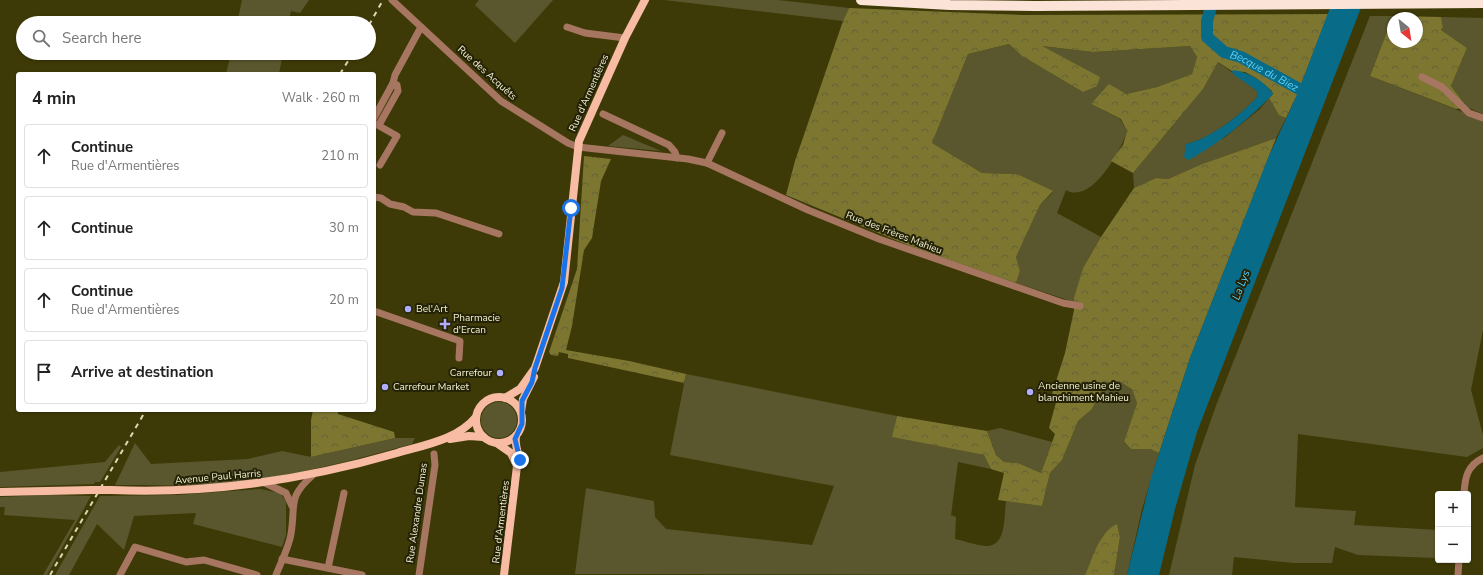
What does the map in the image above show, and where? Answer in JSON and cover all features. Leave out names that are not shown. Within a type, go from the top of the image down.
[{"type":"highway","points":[[861,0],[987,6],[1483,3]]},
{"type":"main road","name":"Rue d'Armentières","points":[[635,17],[641,0]]},
{"type":"main road","name":"Rue d'Armentières","points":[[521,412],[522,401],[532,382],[535,368],[564,282],[578,147],[583,129],[635,17],[645,0]]},
{"type":"main road","name":"Rue d'Armentières","points":[[505,398],[520,389],[535,368]]},
{"type":"main road","points":[[494,397],[505,398],[516,404],[521,412],[522,424],[516,436],[506,442],[498,444],[490,442],[483,437],[476,426],[476,416],[479,407],[486,400],[494,397]]},
{"type":"main road","name":"Avenue Paul Harris","points":[[433,443],[464,429],[476,416]]},
{"type":"main road","name":"Avenue Paul Harris","points":[[0,492],[180,490],[265,483],[313,475],[433,443],[468,436],[483,437]]},
{"type":"main road","name":"Rue d'Armentières","points":[[504,575],[517,472],[520,460],[515,443],[516,436]]},
{"type":"main road","name":"Rue d'Armentières","points":[[498,444],[507,449],[512,455],[516,464],[517,472]]},
{"type":"street","name":"Rue des Acquêts","points":[[392,0],[501,101],[568,143],[578,147]]},
{"type":"street","points":[[376,114],[421,27]]},
{"type":"street","points":[[567,27],[585,33],[625,38]]},
{"type":"street","points":[[1422,77],[1442,87],[1469,113],[1483,118]]},
{"type":"street","points":[[380,165],[397,136],[376,124],[399,90],[393,83]]},
{"type":"street","points":[[603,114],[669,145],[676,152],[677,158]]},
{"type":"street","points":[[706,163],[722,132]]},
{"type":"street","name":"Rue des Frères Mahieu","points":[[578,147],[677,158],[706,163],[808,210],[903,248],[1064,303],[1080,306]]},
{"type":"street","points":[[376,197],[381,198],[390,204],[404,207],[412,212],[436,213],[499,234]]},
{"type":"street","points":[[376,312],[460,341],[459,358]]},
{"type":"street","name":"Rue Alexandre Dumas","points":[[419,575],[435,466],[434,454]]},
{"type":"street","points":[[1464,491],[1467,472],[1472,465],[1483,458]]},
{"type":"street","points":[[276,575],[292,533],[292,508],[298,490],[313,475]]},
{"type":"street","points":[[265,483],[286,493],[292,508]]},
{"type":"street","points":[[328,568],[344,493]]},
{"type":"street","points":[[120,575],[135,547],[186,562],[204,560],[257,575]]},
{"type":"street","points":[[282,559],[362,575]]},
{"type":"street","points":[[1458,575],[1459,563]]},
{"type":"shaded area","points":[[242,0],[309,0],[300,13],[291,11],[290,16],[239,16]]},
{"type":"shaded area","points":[[479,0],[553,0],[515,43],[475,5]]},
{"type":"shaded area","points":[[664,0],[778,0],[849,8],[843,21]]},
{"type":"shaded area","points":[[1370,16],[1387,16],[1387,32],[1370,76],[1483,120],[1483,330],[1471,390],[1483,435],[1483,448],[1467,457],[1298,434],[1295,507],[1356,511],[1354,525],[1435,530],[1435,558],[1358,555],[1335,547],[1332,563],[1293,563],[1234,557],[1232,575],[1169,575],[1195,465],[1217,403]]},
{"type":"shaded area","points":[[1441,17],[1483,18],[1483,114],[1467,107],[1451,86],[1467,48],[1441,30],[1443,27]]},
{"type":"shaded area","points":[[1009,44],[1022,56],[1083,92],[1041,46],[1093,52],[1190,46],[1197,57],[1192,74],[1157,87],[1125,94],[1091,104],[1120,119],[1127,131],[1124,140],[1104,174],[1085,190],[1076,193],[1066,190],[1057,213],[1101,237],[1083,268],[1074,302],[1016,283],[1020,271],[1016,257],[1040,205],[1053,192],[1017,174],[982,173],[932,143],[968,54]]},
{"type":"shaded area","points":[[229,60],[282,60],[279,72],[226,72]]},
{"type":"shaded area","points":[[1218,62],[1256,90],[1258,96],[1235,118],[1225,125],[1205,137],[1186,144],[1185,151],[1224,138],[1260,109],[1269,98],[1279,115],[1286,118],[1276,138],[1202,164],[1168,179],[1156,178],[1134,188],[1133,173],[1203,89]]},
{"type":"shaded area","points":[[623,135],[661,151],[608,146]]},
{"type":"shaded area","points":[[686,374],[897,416],[893,437],[984,455],[991,469],[958,462],[951,515],[956,517],[955,539],[985,546],[992,545],[997,542],[1001,536],[1006,501],[1042,506],[1050,473],[1062,460],[1078,421],[1092,409],[1105,383],[1119,381],[1132,388],[1137,403],[1124,443],[1131,449],[1150,449],[1159,453],[1142,509],[1127,575],[1114,575],[1120,537],[1117,524],[1102,537],[1085,575],[575,574],[586,488],[654,501],[655,517],[666,529],[812,545],[834,486],[670,455]]},
{"type":"shaded area","points":[[499,402],[509,405],[514,410],[517,420],[514,430],[509,435],[499,438],[489,435],[484,430],[481,420],[484,410],[489,405]]},
{"type":"shaded area","points":[[1000,428],[1052,442],[1041,473],[1018,463],[1004,462],[996,455],[987,431]]},
{"type":"shaded area","points":[[395,438],[415,438],[412,444],[360,458],[281,476],[200,485],[115,485],[135,443],[151,464],[248,459],[282,451],[311,457]]},
{"type":"shaded area","points":[[119,445],[121,447],[100,482],[95,482],[94,484],[0,487],[0,472],[105,462]]},
{"type":"shaded area","points":[[260,489],[280,493],[286,501],[286,535],[282,547],[193,524],[196,513],[134,516],[124,550],[97,524],[69,575],[55,575],[100,496],[177,495]]},
{"type":"shaded area","points":[[47,495],[91,496],[47,575],[43,575],[75,520],[4,515],[5,507],[0,507],[0,497]]},
{"type":"green space","points":[[849,8],[1022,15],[1328,14],[1297,95],[1286,118],[1279,115],[1269,98],[1273,94],[1271,90],[1256,78],[1245,72],[1232,71],[1218,62],[1203,89],[1133,173],[1111,161],[1123,145],[1127,131],[1121,119],[1091,104],[1109,84],[1126,94],[1157,87],[1192,74],[1197,57],[1190,46],[1093,52],[1042,46],[1100,77],[1097,86],[1083,92],[1022,56],[1009,44],[968,54],[932,143],[982,173],[1017,174],[1053,191],[1040,205],[1016,257],[1020,271],[1016,283],[920,250],[786,195],[795,161],[843,21]]},
{"type":"green space","points":[[1423,17],[1441,17],[1443,27],[1441,30],[1467,48],[1451,86],[1467,107],[1456,109],[1370,76],[1387,32],[1387,48],[1423,48]]},
{"type":"green space","points":[[1276,138],[1190,358],[1159,453],[1150,449],[1131,449],[1124,442],[1137,403],[1132,389],[1119,381],[1105,383],[1092,409],[1078,421],[1062,460],[1050,473],[1042,506],[998,500],[1004,473],[991,469],[984,455],[892,437],[897,416],[987,431],[996,455],[1004,462],[1018,463],[1041,473],[1055,434],[1049,428],[1058,395],[1052,394],[1065,353],[1074,310],[1074,298],[1083,268],[1101,237],[1134,188],[1156,178],[1168,179],[1202,164]]},
{"type":"green space","points":[[584,156],[611,159],[601,181],[592,238],[584,250],[572,326],[566,350],[629,361],[686,374],[684,383],[568,358],[568,354],[559,352],[558,356],[551,355],[549,352],[577,269]]},
{"type":"green space","points":[[313,412],[338,412],[338,414],[394,432],[395,438],[311,457],[311,420]]},
{"type":"green space","points":[[1117,524],[1120,537],[1114,575],[1085,575],[1101,539]]},
{"type":"water","name":"La Lys","points":[[1333,0],[1364,0],[1197,432],[1175,509],[1159,575],[1127,575],[1151,478],[1190,358],[1268,158],[1297,95]]},
{"type":"water","points":[[1234,70],[1245,73],[1261,81],[1273,94],[1234,130],[1189,160],[1184,157],[1186,144],[1205,137],[1225,125],[1235,118],[1258,96],[1256,90],[1233,74],[1232,71]]},
{"type":"waterway","name":"Becque du Biez","points":[[1213,0],[1207,21],[1207,37],[1224,52],[1241,57],[1312,96]]},
{"type":"railway","points":[[374,16],[383,0]]},
{"type":"railway","points":[[341,72],[349,60]]},
{"type":"railway","points":[[50,575],[145,412]]},
{"type":"place","name":"Bel'Art","points":[[408,309]]},
{"type":"place","name":"Pharmacie d'Ercan","points":[[445,324]]},
{"type":"place","name":"Carrefour","points":[[500,373]]},
{"type":"place","name":"Carrefour Market","points":[[385,387]]},
{"type":"place","name":"Ancienne usine de blanchiment Mahieu","points":[[1030,392]]},
{"type":"route","points":[[520,460],[515,441],[522,424],[522,401],[534,378],[535,368],[562,288],[566,270],[571,208]]}]
